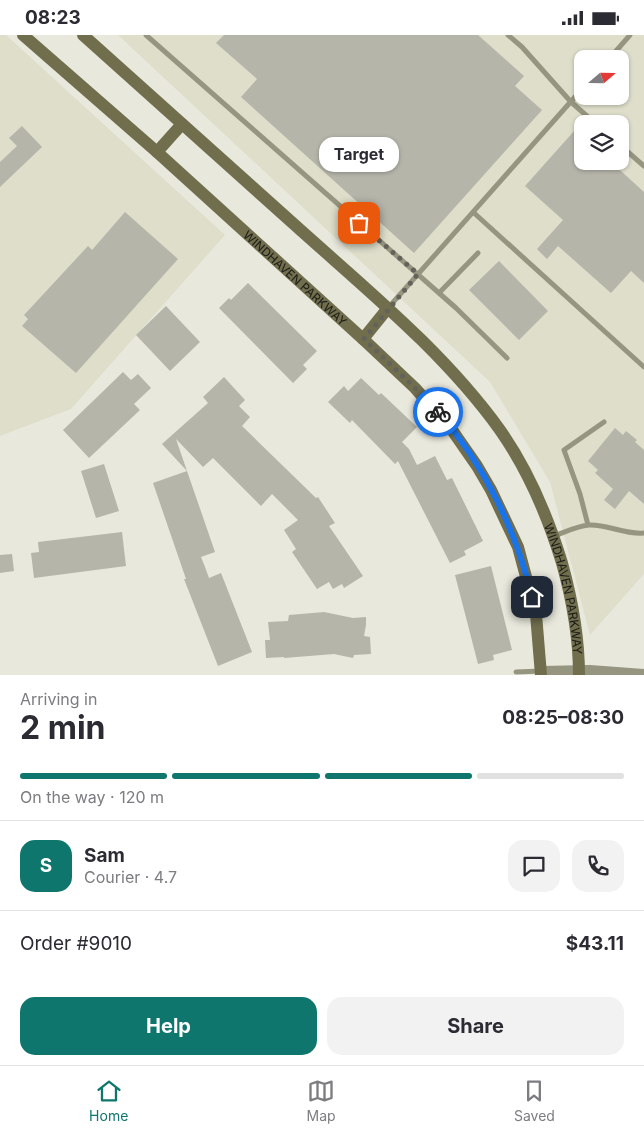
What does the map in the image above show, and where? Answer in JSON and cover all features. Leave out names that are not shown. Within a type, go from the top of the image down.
[{"type":"main road","name":"WINDHAVEN PARKWAY","points":[[23,35],[158,152],[364,339],[441,416],[464,446],[491,490],[518,547],[536,614],[541,673]]},
{"type":"main road","name":"WINDHAVEN PARKWAY","points":[[83,35],[388,308],[460,380],[501,431],[526,473],[554,536],[571,600],[579,672]]},
{"type":"main road","points":[[158,152],[182,124]]},
{"type":"main road","points":[[364,339],[388,308]]},
{"type":"street","points":[[541,673],[579,672],[644,675]]},
{"type":"lane","points":[[146,35],[418,274],[508,358]]},
{"type":"lane","points":[[153,41],[158,35]]},
{"type":"lane","points":[[508,35],[522,47],[571,102],[586,115]]},
{"type":"lane","points":[[617,50],[630,35]]},
{"type":"lane","points":[[388,308],[574,98]]},
{"type":"lane","points":[[629,153],[644,166]]},
{"type":"lane","points":[[473,212],[644,367]]},
{"type":"lane","points":[[439,293],[478,253]]},
{"type":"lane","points":[[588,525],[580,494],[564,450],[604,422]]},
{"type":"lane","points":[[554,536],[588,525],[644,533]]},
{"type":"lane","points":[[516,672],[541,673]]},
{"type":"shaded area","points":[[0,35],[6,35],[225,235],[71,409],[0,436]]},
{"type":"shaded area","points":[[118,35],[644,35],[644,574],[590,635],[550,482],[490,382]]},
{"type":"building","points":[[224,35],[478,35],[524,76],[515,86],[542,110],[414,253],[241,97],[257,79],[216,43]]},
{"type":"building","points":[[22,126],[42,147],[0,187],[0,162],[17,146],[9,138]]},
{"type":"building","points":[[574,131],[574,170],[620,170],[644,192],[644,283],[631,271],[611,293],[558,246],[547,259],[537,249],[563,220],[525,186]]},
{"type":"building","points":[[125,212],[178,259],[76,373],[22,326],[28,319],[24,315],[88,246],[92,250]]},
{"type":"building","points":[[499,261],[548,311],[519,340],[469,290]]},
{"type":"building","points":[[248,283],[317,351],[303,365],[307,369],[293,383],[219,308],[229,298],[231,300]]},
{"type":"building","points":[[166,306],[200,342],[170,371],[136,335]]},
{"type":"building","points":[[123,372],[131,380],[138,374],[151,388],[134,404],[140,410],[89,458],[63,430]]},
{"type":"building","points":[[224,377],[245,400],[239,406],[250,417],[242,426],[316,498],[318,497],[335,523],[329,526],[363,576],[344,588],[342,584],[333,589],[329,582],[317,589],[292,552],[296,549],[284,530],[298,520],[272,494],[261,506],[213,458],[203,467],[176,439],[187,471],[162,444],[208,403],[203,397]]},
{"type":"building","points":[[361,378],[379,395],[381,393],[417,427],[402,442],[409,449],[417,465],[435,456],[447,480],[452,478],[483,541],[464,551],[466,555],[450,563],[398,461],[395,464],[352,420],[350,423],[328,402],[344,386],[348,391]]},
{"type":"building","points":[[615,428],[623,435],[626,431],[637,440],[635,442],[644,450],[644,504],[629,491],[615,509],[604,500],[613,489],[595,473],[598,470],[588,461]]},
{"type":"building","points":[[104,464],[119,511],[96,518],[81,471]]},
{"type":"building","points":[[187,471],[215,552],[201,557],[209,578],[221,573],[252,652],[218,666],[184,579],[186,579],[153,483]]},
{"type":"building","points":[[122,532],[126,566],[34,578],[31,553],[39,552],[38,542]]},
{"type":"building","points":[[12,554],[14,571],[0,573],[0,555]]},
{"type":"building","points":[[491,566],[512,650],[493,655],[494,660],[478,664],[455,575]]},
{"type":"building","points":[[324,612],[353,618],[366,617],[364,636],[370,637],[371,654],[354,655],[353,658],[334,654],[266,658],[265,640],[270,640],[268,622],[288,621],[289,615]]},
{"type":"way so far","points":[[359,223],[418,274],[364,339],[438,412]]},
{"type":"place","name":"Target","points":[[359,223]]},
{"type":"route","points":[[438,412],[464,446],[491,490],[518,547],[532,597]]}]
